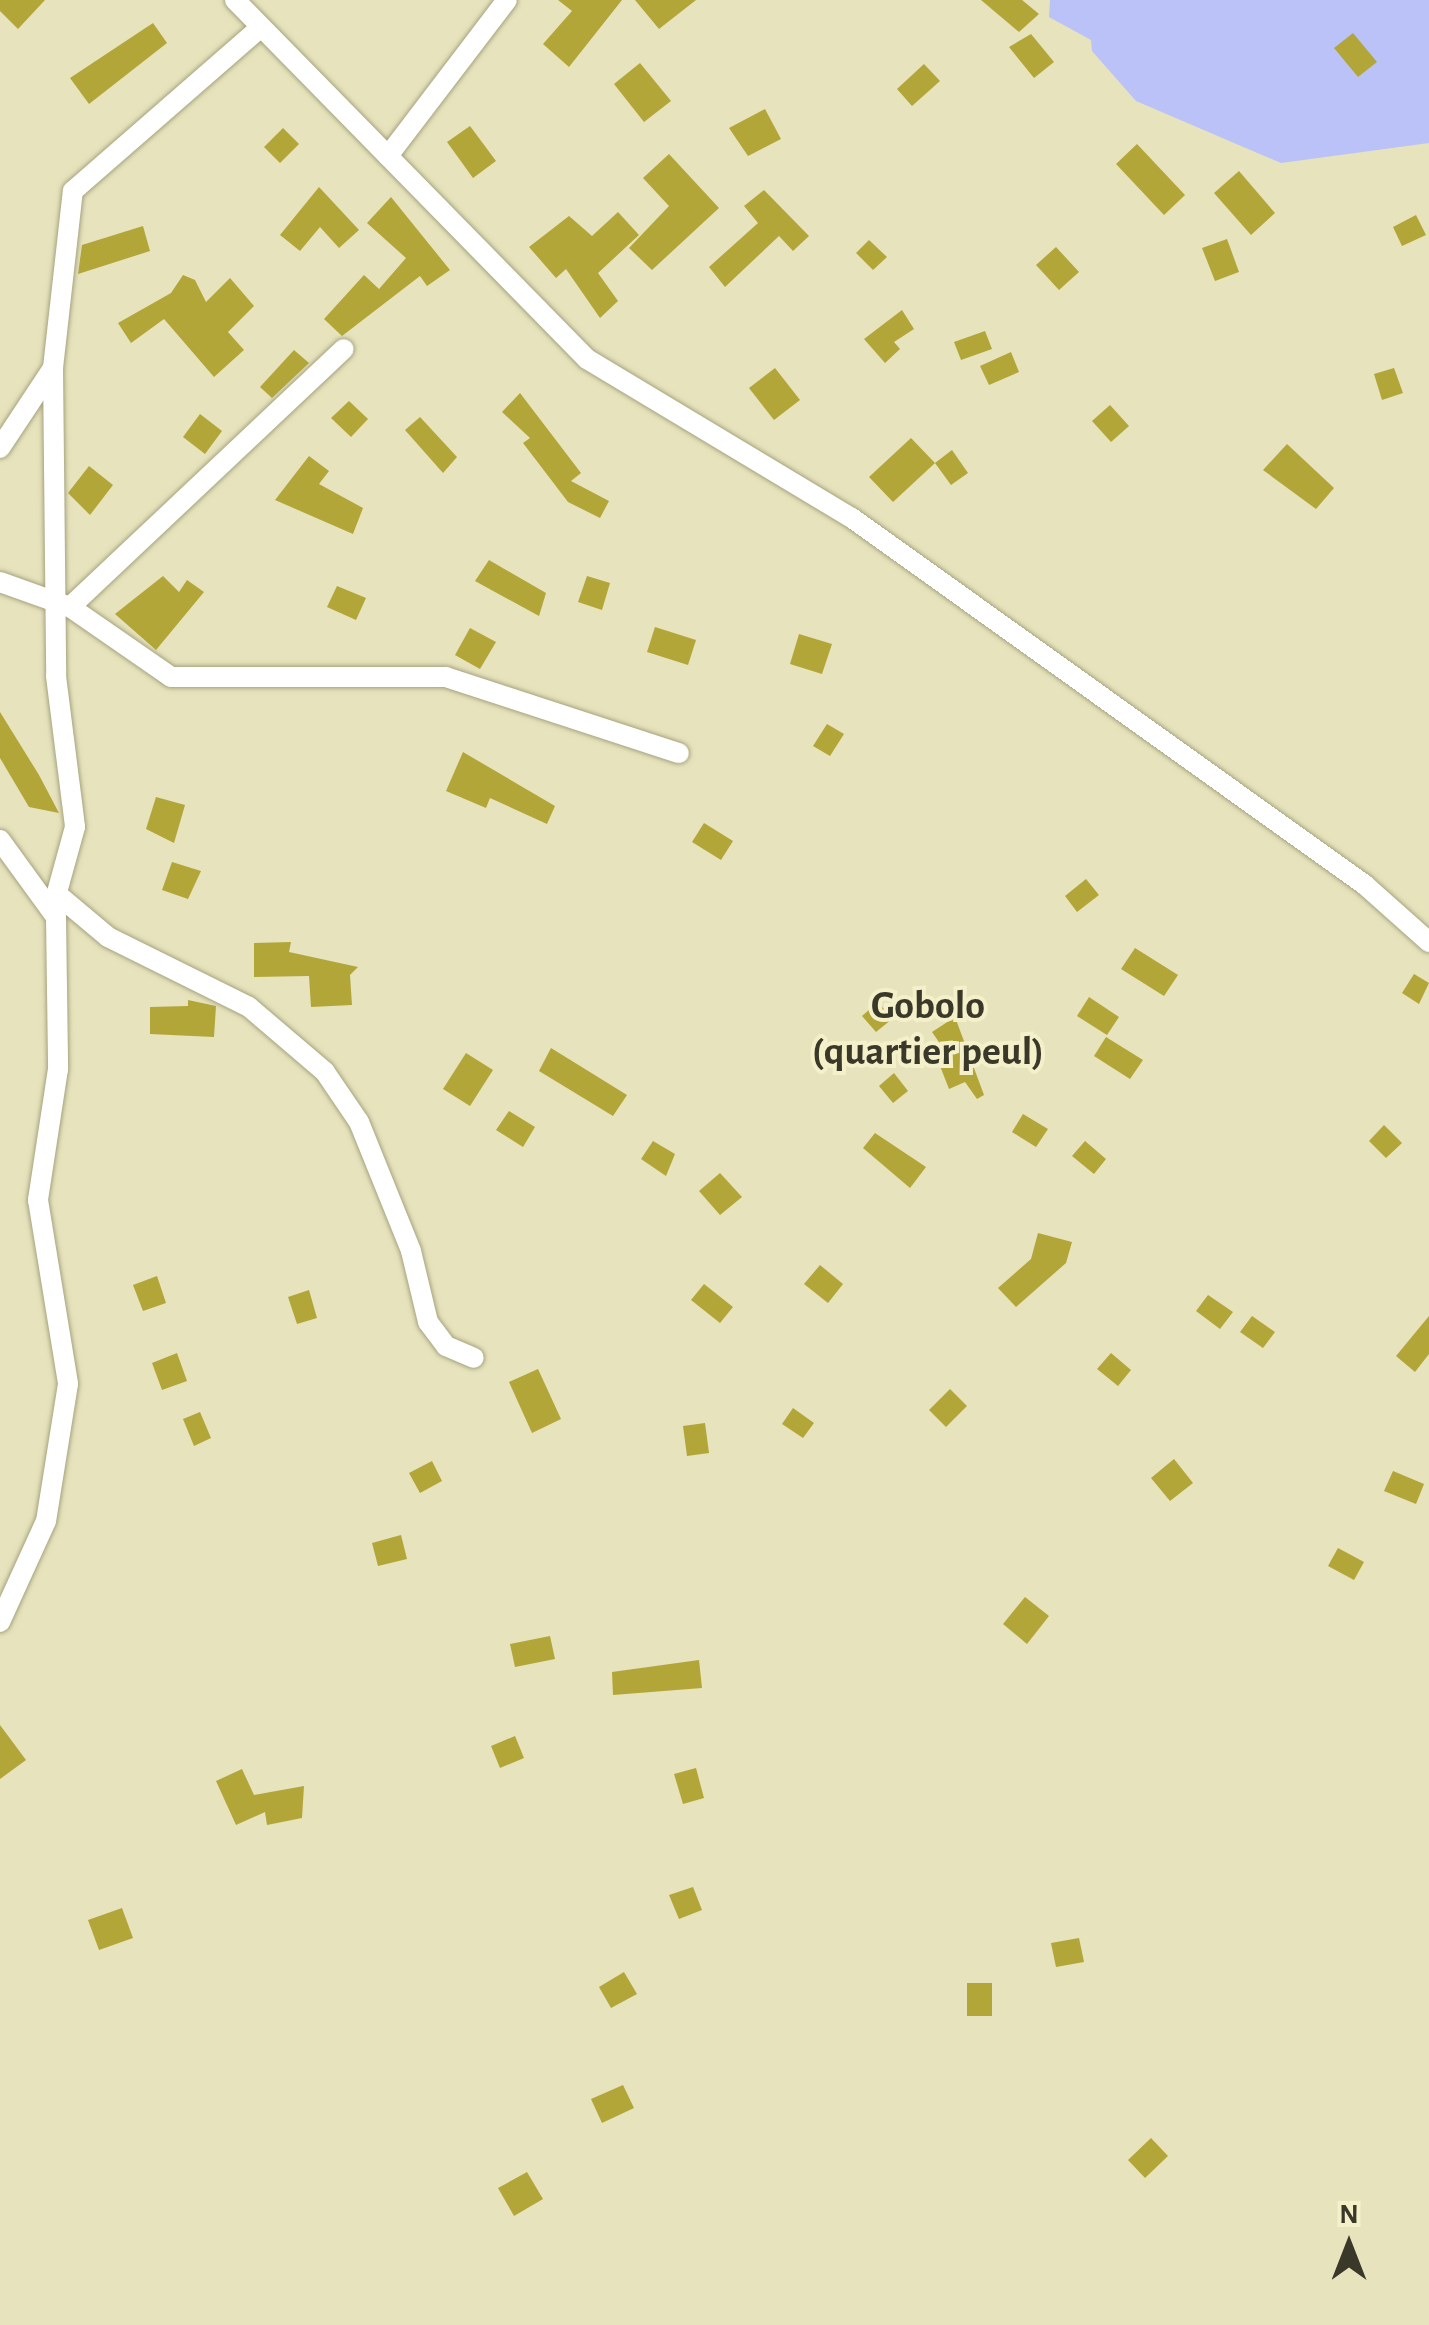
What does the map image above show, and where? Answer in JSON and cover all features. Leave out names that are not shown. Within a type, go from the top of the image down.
[{"type":"street","points":[[235,0],[586,358],[852,518],[1365,885],[1429,942]]},
{"type":"street","points":[[388,156],[508,0]]},
{"type":"street","points":[[0,1622],[46,1521],[66,1427],[66,1344],[47,1282],[38,1200],[58,1070],[55,900],[75,827],[62,770],[63,605],[53,368],[74,190],[261,26]]},
{"type":"street","points":[[63,605],[344,349]]},
{"type":"street","points":[[0,448],[53,368]]},
{"type":"street","points":[[0,582],[63,605],[171,676],[446,678],[678,753]]},
{"type":"street","points":[[0,840],[55,900],[108,938],[249,1008],[325,1072],[358,1122],[410,1251],[428,1322],[446,1346],[474,1358]]},
{"type":"shaded area","points":[[1050,0],[1429,0],[1429,143],[1281,163],[1136,101],[1092,51],[1091,40],[1049,17]]},
{"type":"building","points":[[0,0],[45,0],[18,29],[0,11]]},
{"type":"building","points":[[558,0],[622,0],[569,67],[543,44],[572,11]]},
{"type":"building","points":[[635,0],[696,0],[659,29]]},
{"type":"building","points":[[981,0],[1022,0],[1039,14],[1019,32]]},
{"type":"building","points":[[153,23],[167,43],[89,104],[70,78]]},
{"type":"building","points":[[1353,33],[1377,62],[1358,77],[1334,48]]},
{"type":"building","points":[[1031,34],[1054,62],[1034,78],[1009,47]]},
{"type":"building","points":[[640,63],[671,101],[644,122],[614,84]]},
{"type":"building","points":[[924,64],[940,81],[912,106],[897,89]]},
{"type":"building","points":[[765,109],[781,139],[748,156],[729,128]]},
{"type":"building","points":[[470,126],[496,161],[473,178],[447,142]]},
{"type":"building","points":[[283,128],[299,144],[280,163],[264,147]]},
{"type":"building","points":[[1137,144],[1185,195],[1164,215],[1116,164]]},
{"type":"building","points":[[669,154],[719,208],[652,270],[629,248],[669,206],[643,178]]},
{"type":"building","points":[[1239,171],[1275,213],[1251,235],[1214,193]]},
{"type":"building","points":[[319,187],[359,230],[339,248],[320,227],[300,251],[280,235]]},
{"type":"building","points":[[764,190],[809,236],[793,251],[779,236],[725,287],[709,267],[758,223],[744,206]]},
{"type":"building","points":[[391,197],[450,270],[427,286],[420,276],[342,336],[324,319],[364,275],[379,289],[406,258],[367,223]]},
{"type":"building","points":[[618,212],[639,235],[598,273],[618,301],[600,318],[566,269],[556,278],[529,247],[569,216],[592,236]]},
{"type":"building","points":[[1416,215],[1426,235],[1402,246],[1393,227]]},
{"type":"building","points":[[143,226],[150,251],[78,274],[82,245]]},
{"type":"building","points":[[1227,239],[1239,272],[1215,281],[1202,248]]},
{"type":"building","points":[[869,240],[887,257],[873,270],[856,253]]},
{"type":"building","points":[[1056,247],[1079,272],[1059,290],[1036,265]]},
{"type":"building","points":[[183,275],[195,280],[206,302],[230,278],[254,306],[228,332],[244,350],[214,377],[164,319],[131,343],[118,323],[171,293]]},
{"type":"building","points":[[902,310],[914,329],[894,342],[900,349],[885,363],[864,339]]},
{"type":"building","points":[[985,331],[992,349],[961,360],[954,342]]},
{"type":"building","points":[[294,350],[309,363],[272,398],[260,387]]},
{"type":"building","points":[[1011,352],[1019,372],[989,385],[980,366]]},
{"type":"building","points":[[775,368],[800,400],[774,420],[749,388]]},
{"type":"building","points":[[1394,368],[1403,393],[1382,400],[1374,374]]},
{"type":"building","points":[[520,393],[581,473],[571,481],[609,501],[600,518],[568,502],[523,443],[530,438],[502,412]]},
{"type":"building","points":[[349,401],[368,419],[351,437],[331,418]]},
{"type":"building","points":[[1110,405],[1129,426],[1111,442],[1092,421]]},
{"type":"building","points":[[200,414],[222,431],[205,454],[183,437]]},
{"type":"building","points":[[420,417],[457,457],[443,473],[405,430]]},
{"type":"building","points":[[911,438],[935,463],[893,502],[869,477]]},
{"type":"building","points":[[1287,444],[1334,488],[1316,509],[1263,470]]},
{"type":"building","points":[[952,450],[968,473],[951,485],[935,463]]},
{"type":"building","points":[[309,456],[329,471],[319,484],[363,508],[353,534],[275,500]]},
{"type":"building","points":[[89,466],[113,485],[90,515],[68,493]]},
{"type":"building","points":[[489,560],[546,593],[539,616],[475,581]]},
{"type":"building","points":[[163,576],[179,592],[187,580],[204,592],[156,650],[115,614]]},
{"type":"building","points":[[587,576],[610,583],[602,610],[578,602]]},
{"type":"building","points":[[337,586],[366,598],[356,620],[327,607]]},
{"type":"building","points":[[655,627],[696,640],[688,665],[647,652]]},
{"type":"building","points":[[470,628],[496,642],[480,669],[455,655]]},
{"type":"building","points":[[799,634],[832,644],[822,674],[790,664]]},
{"type":"building","points":[[0,712],[59,813],[29,807],[0,758]]},
{"type":"building","points":[[827,724],[844,734],[830,756],[813,746]]},
{"type":"building","points":[[463,752],[555,806],[547,824],[490,798],[486,808],[446,791]]},
{"type":"building","points":[[156,797],[185,805],[174,843],[146,829]]},
{"type":"building","points":[[704,823],[733,841],[721,860],[692,842]]},
{"type":"building","points":[[172,862],[201,871],[188,899],[162,890]]},
{"type":"building","points":[[1086,879],[1099,895],[1077,912],[1065,896]]},
{"type":"building","points":[[291,942],[289,952],[358,967],[350,975],[352,1005],[311,1007],[309,976],[254,977],[254,943]]},
{"type":"building","points":[[1135,948],[1178,975],[1164,996],[1121,969]]},
{"type":"building","points":[[1414,974],[1429,983],[1419,1004],[1402,993]]},
{"type":"building","points":[[1089,997],[1119,1017],[1107,1035],[1077,1016]]},
{"type":"building","points":[[188,1000],[216,1006],[214,1037],[150,1034],[150,1007],[188,1006]]},
{"type":"building","points":[[878,1002],[892,1019],[876,1032],[862,1016]]},
{"type":"building","points":[[955,1017],[984,1095],[977,1099],[965,1082],[949,1089],[940,1066],[952,1061],[932,1032]]},
{"type":"building","points":[[1106,1037],[1143,1060],[1130,1079],[1094,1056]]},
{"type":"building","points":[[551,1048],[627,1095],[613,1116],[539,1071]]},
{"type":"building","points":[[466,1053],[493,1070],[470,1106],[443,1089]]},
{"type":"building","points":[[894,1073],[908,1091],[893,1103],[879,1086]]},
{"type":"building","points":[[509,1111],[535,1127],[523,1147],[496,1130]]},
{"type":"building","points":[[1023,1114],[1048,1129],[1036,1147],[1012,1132]]},
{"type":"building","points":[[1384,1125],[1402,1143],[1386,1158],[1369,1141]]},
{"type":"building","points":[[875,1133],[926,1167],[910,1188],[863,1148]]},
{"type":"building","points":[[653,1141],[675,1154],[666,1176],[641,1159]]},
{"type":"building","points":[[1085,1141],[1106,1159],[1094,1174],[1072,1156]]},
{"type":"building","points":[[720,1173],[742,1197],[720,1215],[699,1191]]},
{"type":"building","points":[[1038,1233],[1072,1242],[1066,1263],[1016,1307],[998,1288],[1031,1259]]},
{"type":"building","points":[[820,1265],[843,1284],[828,1303],[804,1284]]},
{"type":"building","points":[[157,1276],[166,1303],[143,1311],[133,1285]]},
{"type":"building","points":[[704,1284],[733,1307],[720,1323],[691,1300]]},
{"type":"building","points":[[309,1290],[317,1318],[297,1324],[288,1297]]},
{"type":"building","points":[[1208,1295],[1233,1312],[1220,1329],[1196,1311]]},
{"type":"building","points":[[1252,1316],[1275,1332],[1263,1348],[1240,1332]]},
{"type":"building","points":[[1429,1316],[1429,1354],[1415,1372],[1396,1356]]},
{"type":"building","points":[[177,1353],[187,1381],[162,1390],[152,1363]]},
{"type":"building","points":[[1111,1353],[1131,1370],[1118,1386],[1097,1369]]},
{"type":"building","points":[[538,1369],[561,1419],[532,1433],[509,1382]]},
{"type":"building","points":[[950,1389],[967,1406],[946,1427],[929,1410]]},
{"type":"building","points":[[793,1408],[814,1423],[803,1438],[782,1424]]},
{"type":"building","points":[[200,1412],[211,1438],[194,1446],[183,1419]]},
{"type":"building","points":[[705,1423],[709,1453],[687,1456],[683,1426]]},
{"type":"building","points":[[1174,1459],[1193,1483],[1170,1501],[1151,1478]]},
{"type":"building","points":[[432,1461],[442,1481],[420,1493],[409,1473]]},
{"type":"building","points":[[1393,1471],[1424,1484],[1416,1504],[1384,1491]]},
{"type":"building","points":[[401,1535],[407,1559],[378,1566],[372,1543]]},
{"type":"building","points":[[1338,1548],[1364,1562],[1354,1580],[1328,1566]]},
{"type":"building","points":[[1025,1597],[1049,1616],[1027,1644],[1003,1624]]},
{"type":"building","points":[[550,1636],[555,1659],[515,1667],[510,1644]]},
{"type":"building","points":[[699,1660],[702,1688],[613,1695],[612,1672]]},
{"type":"building","points":[[0,1725],[26,1760],[0,1779]]},
{"type":"building","points":[[515,1736],[524,1758],[500,1768],[491,1746]]},
{"type":"building","points":[[696,1768],[704,1798],[683,1804],[674,1774]]},
{"type":"building","points":[[242,1769],[254,1795],[304,1786],[302,1818],[267,1825],[265,1812],[236,1825],[216,1781]]},
{"type":"building","points":[[693,1887],[702,1910],[679,1919],[669,1895]]},
{"type":"building","points":[[122,1908],[133,1938],[99,1950],[88,1920]]},
{"type":"building","points":[[1079,1938],[1084,1962],[1056,1967],[1051,1943]]},
{"type":"building","points":[[624,1972],[637,1994],[611,2008],[599,1987]]},
{"type":"building","points":[[967,1983],[992,1983],[992,2016],[967,2016]]},
{"type":"building","points":[[623,2085],[634,2108],[602,2123],[591,2099]]},
{"type":"building","points":[[1151,2138],[1168,2156],[1145,2178],[1128,2160]]},
{"type":"building","points":[[527,2172],[543,2199],[514,2216],[498,2188]]},
{"type":"district","name":"Gobolo (quartier peul)","points":[[928,1029]]}]
